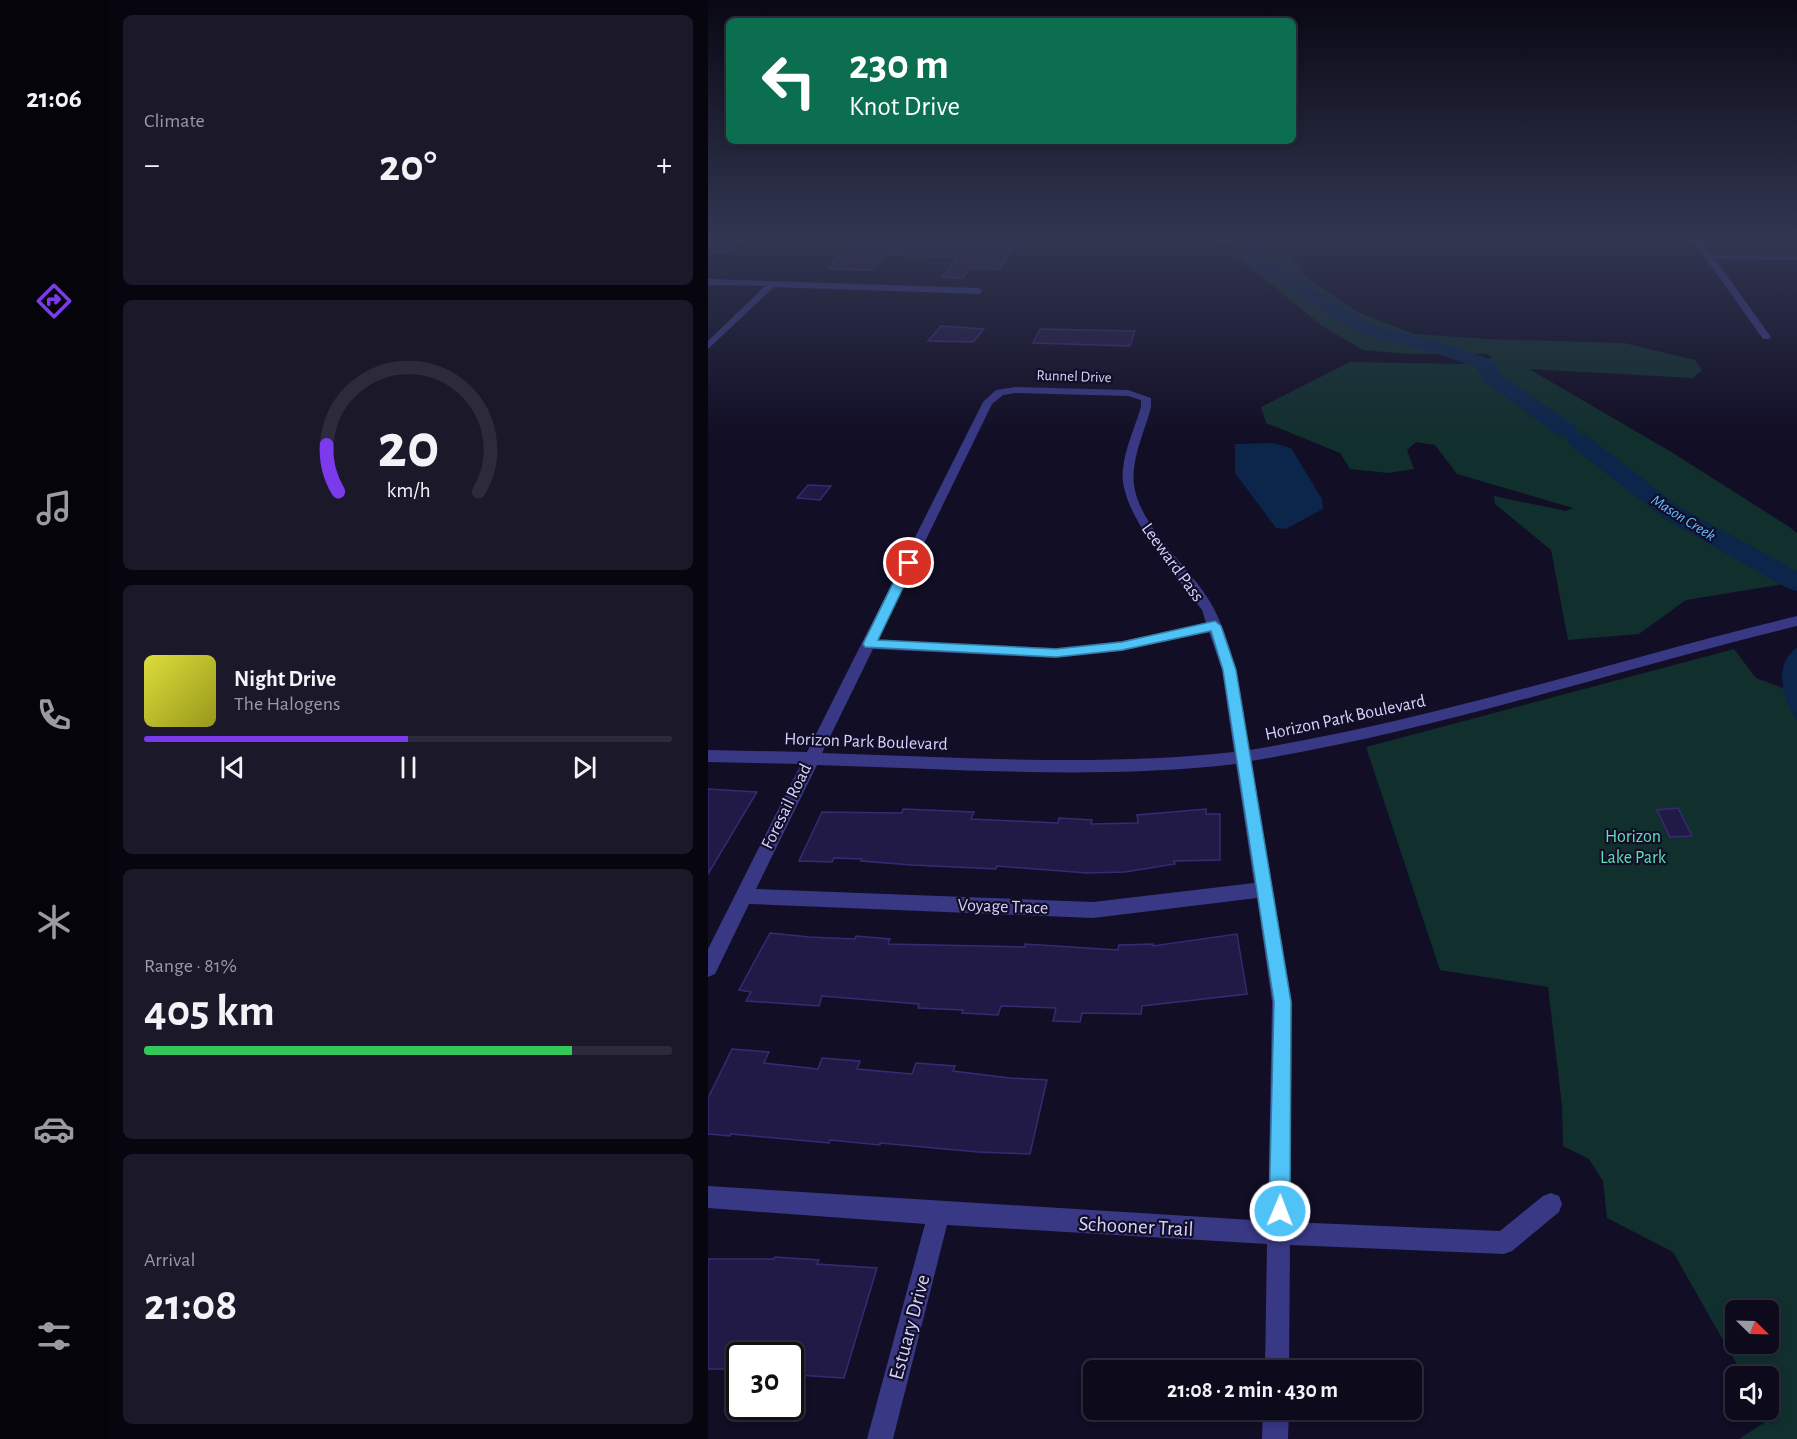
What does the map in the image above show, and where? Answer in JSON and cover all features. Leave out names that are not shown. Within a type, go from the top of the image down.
[{"type":"street","points":[[708,346],[749,306]]},
{"type":"street","points":[[1744,306],[1766,337]]},
{"type":"street","name":"Runnel Drive","points":[[1000,392],[1032,390],[1128,393],[1146,398]]},
{"type":"street","name":"Foresail Road","points":[[708,968],[988,402],[1000,392]]},
{"type":"street","name":"Leeward Pass","points":[[1146,398],[1146,407],[1128,469],[1129,490],[1140,517],[1208,609],[1229,670],[1282,1002],[1277,1360]]},
{"type":"street","name":"Horizon Park Boulevard","points":[[708,756],[1085,766],[1164,764],[1242,757],[1384,731],[1730,636],[1797,621]]},
{"type":"street","points":[[869,644],[1056,653],[1122,646],[1215,626]]},
{"type":"street","name":"Voyage Trace","points":[[742,896],[1093,910],[1263,890]]},
{"type":"street","name":"Schooner Trail","points":[[708,1197],[939,1214],[1279,1234],[1503,1243],[1551,1204]]},
{"type":"street","name":"Estuary Drive","points":[[880,1439],[939,1214]]},
{"type":"street","points":[[1275,1439],[1276,1420]]},
{"type":"green space","points":[[1298,306],[1349,306],[1357,312],[1415,334],[1488,339],[1624,343],[1695,360],[1702,370],[1693,378],[1529,369],[1673,453],[1797,533],[1797,582],[1686,600],[1639,634],[1568,640],[1551,550],[1495,504],[1494,496],[1566,511],[1573,508],[1457,474],[1435,445],[1416,442],[1407,450],[1414,469],[1388,473],[1350,469],[1340,453],[1266,423],[1261,407],[1350,362],[1464,364],[1493,357],[1486,354],[1410,354],[1363,350],[1322,326]]},
{"type":"green space","name":"Horizon Lake Park","points":[[1734,649],[1756,678],[1797,693],[1797,1439],[1739,1439],[1768,1420],[1779,1420],[1779,1366],[1738,1366],[1731,1354],[1779,1354],[1779,1300],[1725,1300],[1725,1344],[1673,1252],[1607,1218],[1603,1181],[1589,1159],[1563,1146],[1562,1106],[1548,987],[1440,970],[1366,747]]},
{"type":"water","points":[[1272,443],[1291,448],[1322,499],[1323,509],[1286,529],[1276,528],[1235,473],[1235,444]]},
{"type":"water","points":[[1797,648],[1797,720],[1784,693],[1782,673],[1784,663]]},
{"type":"building","points":[[941,326],[984,329],[973,342],[928,341]]},
{"type":"building","points":[[1040,329],[1135,331],[1130,346],[1033,343]]},
{"type":"building","points":[[808,485],[831,486],[820,500],[797,498]]},
{"type":"building","points":[[708,789],[757,792],[708,874]]},
{"type":"building","points":[[1678,808],[1692,836],[1670,837],[1657,810]]},
{"type":"building","points":[[903,809],[974,812],[971,819],[1058,823],[1059,818],[1092,820],[1091,824],[1138,823],[1137,815],[1206,809],[1206,814],[1220,814],[1220,860],[1174,861],[1175,864],[1125,872],[1087,873],[997,866],[996,869],[912,865],[861,861],[862,859],[834,858],[832,862],[799,861],[822,812],[902,813]]},
{"type":"building","points":[[770,933],[809,937],[855,939],[856,936],[890,939],[888,944],[1025,947],[1025,944],[1118,950],[1119,945],[1153,944],[1153,946],[1237,934],[1247,994],[1142,1006],[1141,1014],[1082,1013],[1080,1022],[1053,1021],[1056,1008],[1001,1006],[998,1015],[962,1013],[963,1010],[918,1008],[919,1004],[822,996],[819,1006],[746,1001],[751,992],[739,990]]},
{"type":"building","points":[[732,1049],[769,1052],[764,1063],[818,1069],[822,1058],[860,1061],[857,1069],[912,1074],[916,1063],[955,1066],[953,1071],[1047,1080],[1030,1154],[708,1134],[708,1098]]},
{"type":"building","points":[[775,1257],[819,1260],[817,1264],[877,1268],[844,1378],[804,1375],[804,1342],[726,1342],[724,1369],[708,1369],[708,1259],[774,1259]]},
{"type":"waterway","name":"Mason Creek","points":[[1329,306],[1368,330],[1439,348],[1483,363],[1488,367],[1492,378],[1567,431]]},
{"type":"waterway","name":"Mason Creek","points":[[1578,440],[1672,513],[1797,582]]},
{"type":"route","points":[[909,563],[869,644],[1056,653],[1122,646],[1215,626],[1229,670],[1282,1002],[1280,1211]]}]
